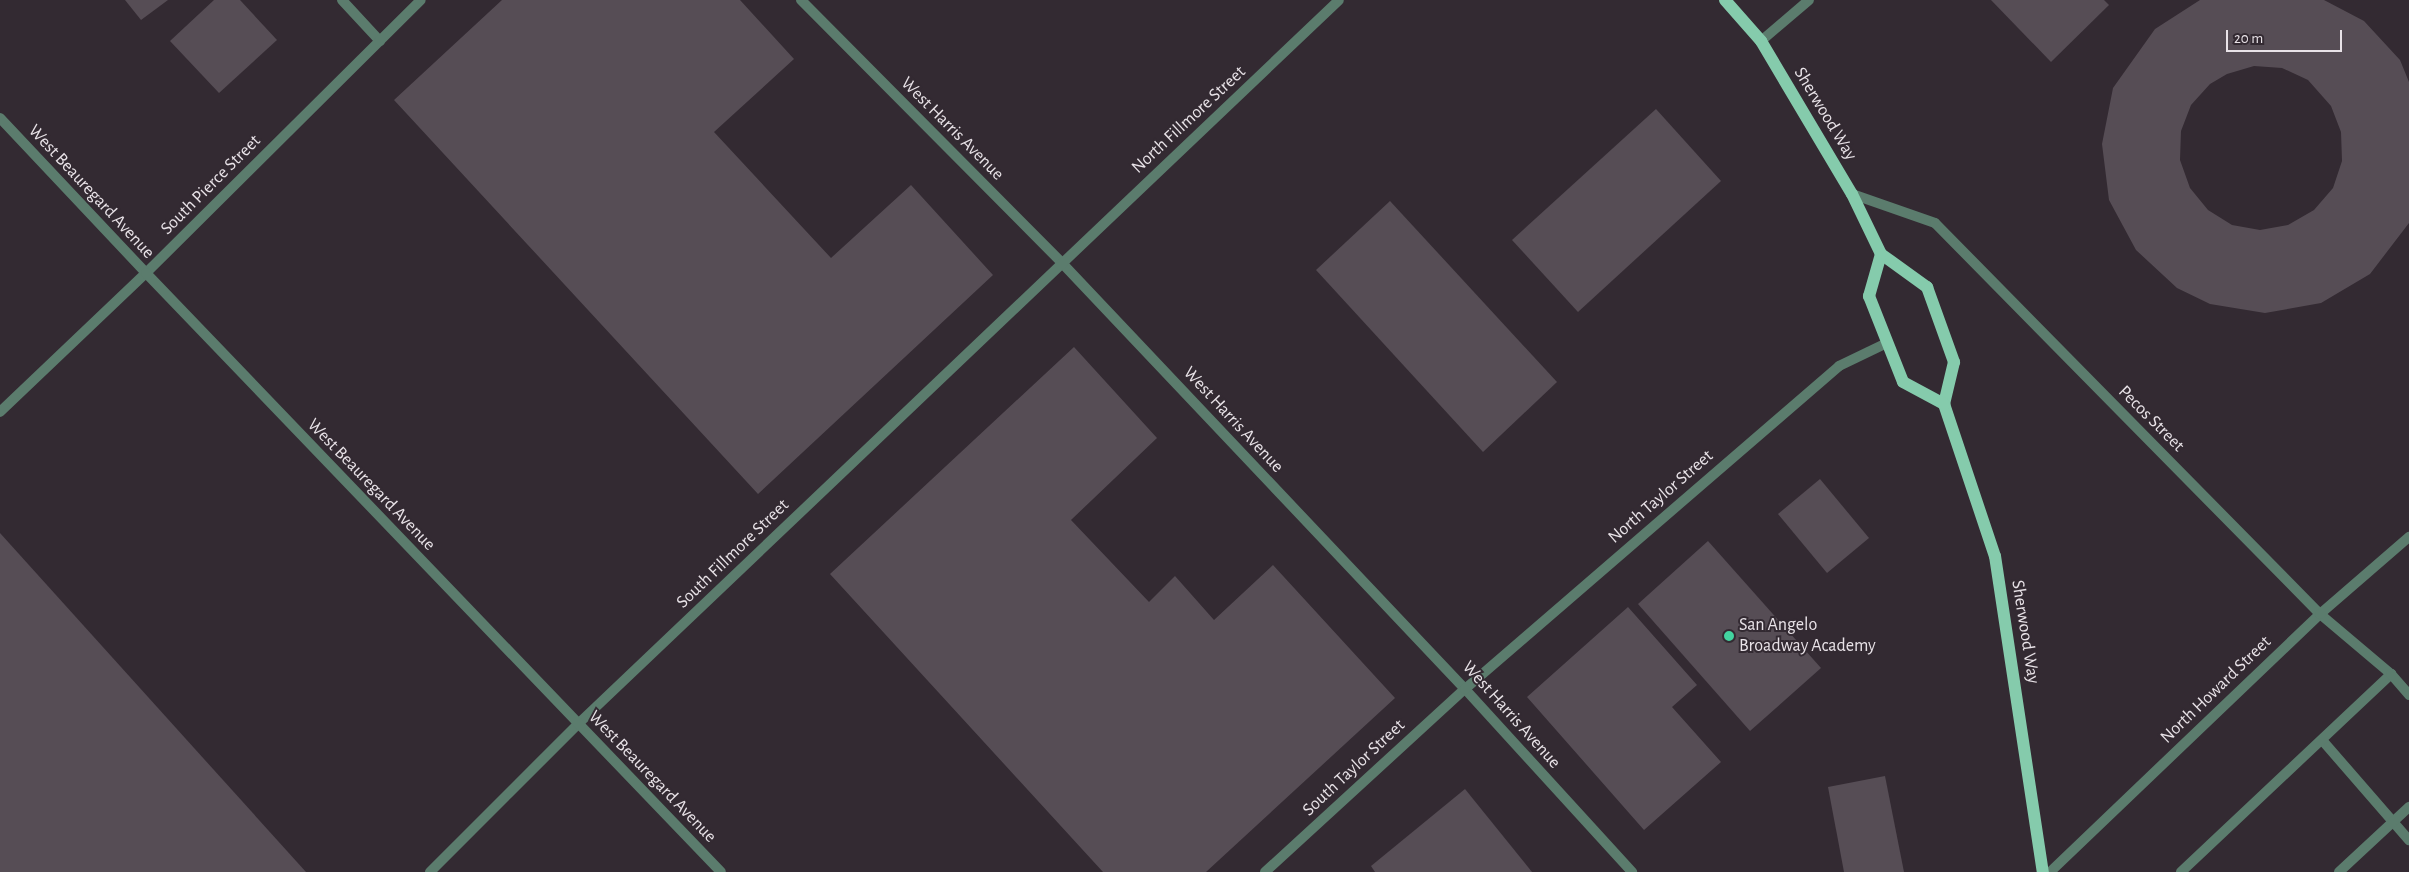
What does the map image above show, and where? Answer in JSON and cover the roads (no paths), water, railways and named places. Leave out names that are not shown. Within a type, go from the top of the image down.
[{"type":"main road","name":"Sherwood Way","points":[[1725,0],[1761,41],[1852,194],[1881,254],[1927,287],[1954,362],[1944,404],[1995,556],[2043,872]]},
{"type":"main road","points":[[1881,254],[1869,296],[1903,382],[1944,404]]},
{"type":"street","points":[[342,0],[380,41]]},
{"type":"street","name":"South Pierce Street","points":[[0,412],[146,273],[421,0]]},
{"type":"street","name":"West Harris Avenue","points":[[801,0],[1062,263],[1465,689],[1632,872]]},
{"type":"street","name":"North Fillmore Street","points":[[1062,263],[1339,0]]},
{"type":"street","points":[[1761,41],[1810,0]]},
{"type":"street","name":"West Beauregard Avenue","points":[[0,118],[146,273],[721,872]]},
{"type":"street","name":"Pecos Street","points":[[1852,194],[1935,223],[2320,614],[2391,674],[2409,695]]},
{"type":"street","name":"South Fillmore Street","points":[[430,872],[578,724],[1062,263]]},
{"type":"street","name":"North Taylor Street","points":[[1465,689],[1839,366],[1887,343]]},
{"type":"street","name":"North Howard Street","points":[[2050,872],[2320,614],[2409,538]]},
{"type":"street","points":[[2181,872],[2391,674]]},
{"type":"street","name":"South Taylor Street","points":[[1265,872],[1465,689]]},
{"type":"street","points":[[2322,740],[2409,840]]},
{"type":"street","points":[[2339,872],[2409,807]]},
{"type":"place","name":"San Angelo Broadway Academy","points":[[1729,636]]}]
